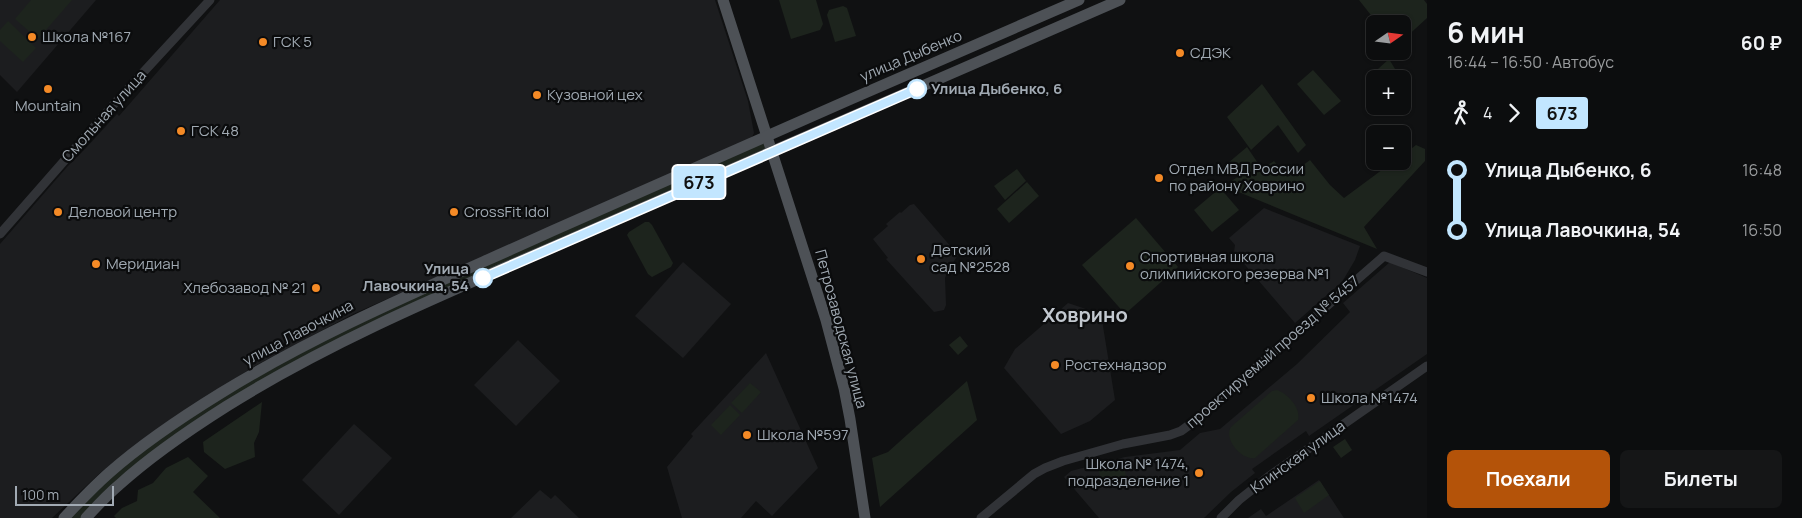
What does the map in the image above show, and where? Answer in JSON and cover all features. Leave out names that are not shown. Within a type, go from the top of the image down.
[{"type":"main road","name":"Петрозаводская улица","points":[[723,0],[826,320],[842,381],[854,441],[865,518]]},
{"type":"main road","name":"улица Дыбенко","points":[[766,135],[1080,0]]},
{"type":"main road","points":[[772,151],[1120,0]]},
{"type":"main road","name":"улица Лавочкина","points":[[64,518],[110,472],[179,419],[240,381],[338,328],[766,135]]},
{"type":"main road","name":"улица Лавочкина","points":[[86,518],[118,486],[195,426],[327,349],[471,283],[772,151]]},
{"type":"street","name":"Смольная улица","points":[[0,234],[114,104],[210,0]]},
{"type":"street","points":[[990,38],[998,54]]},
{"type":"street","points":[[844,102],[840,106],[839,111],[845,117],[851,117]]},
{"type":"street","name":"проектируемый проезд № 5457","points":[[981,518],[1034,474],[1051,465],[1123,444],[1181,431],[1384,256],[1427,272]]},
{"type":"street","points":[[338,328],[334,332],[334,338],[344,341]]},
{"type":"street","points":[[321,337],[326,336],[330,340],[331,345],[327,349]]},
{"type":"street","name":"Клинская улица","points":[[1221,518],[1239,500],[1268,478],[1427,366]]},
{"type":"shaded area","name":"Школа №167","points":[[0,0],[96,0],[17,92],[0,75]]},
{"type":"shaded area","points":[[31,0],[72,0],[38,39],[15,19]]},
{"type":"shaded area","points":[[220,0],[715,0],[748,101],[754,133],[746,141],[353,314],[253,367],[149,435],[100,473],[52,518],[0,518],[0,244],[67,167],[117,114],[119,116]]},
{"type":"shaded area","points":[[779,0],[816,0],[823,24],[820,30],[791,39]]},
{"type":"shaded area","points":[[1359,0],[1424,0],[1427,4],[1427,18],[1411,33],[1411,15],[1371,15]]},
{"type":"shaded area","points":[[843,6],[847,8],[856,36],[835,42],[827,15],[829,10]]},
{"type":"shaded area","points":[[8,21],[36,48],[23,62],[0,41],[0,30]]},
{"type":"shaded area","points":[[1390,60],[1396,70],[1377,70]]},
{"type":"shaded area","points":[[1313,70],[1341,101],[1324,115],[1297,84]]},
{"type":"shaded area","points":[[1262,84],[1306,145],[1298,153],[1278,125],[1251,150],[1227,117]]},
{"type":"shaded area","points":[[766,135],[772,151],[384,322],[195,426],[86,518],[64,518],[110,472],[267,366]]},
{"type":"shaded area","points":[[1416,145],[1425,149],[1425,161],[1364,227],[1377,249],[1224,186],[1239,176],[1228,163],[1247,147],[1262,169],[1274,161],[1287,177],[1310,160],[1330,185],[1344,198],[1382,170],[1411,170],[1411,149]]},
{"type":"shaded area","points":[[1017,169],[1026,181],[1005,200],[994,186]]},
{"type":"shaded area","points":[[1027,182],[1039,196],[1009,223],[997,209]]},
{"type":"shaded area","points":[[1220,188],[1239,210],[1212,232],[1194,210]]},
{"type":"shaded area","name":"Детский сад №2528","points":[[914,204],[958,255],[945,278],[946,305],[944,310],[934,312],[886,259],[888,258],[873,239],[900,212]]},
{"type":"shaded area","points":[[1264,208],[1360,246],[1355,260],[1342,282],[1295,323],[1234,252],[1235,245],[1229,238]]},
{"type":"shaded area","name":"Спортивная школа олимпийского резерва №1","points":[[1136,218],[1178,267],[1125,314],[1082,265]]},
{"type":"shaded area","points":[[645,222],[649,222],[652,225],[673,263],[671,267],[652,277],[648,274],[627,235]]},
{"type":"shaded area","points":[[683,262],[731,304],[683,358],[635,316]]},
{"type":"shaded area","name":"Школа №1474","points":[[1390,262],[1427,278],[1427,354],[1309,436],[1306,431],[1252,469],[1255,473],[1231,492],[1204,518],[1099,518],[1064,477],[1071,471],[1125,457],[1180,450],[1200,433],[1220,429],[1297,364],[1350,312],[1343,303]]},
{"type":"shaded area","points":[[1068,303],[1101,314],[1115,400],[1090,421],[1061,434],[1004,368],[1015,349]]},
{"type":"shaded area","points":[[960,336],[968,346],[958,355],[949,345]]},
{"type":"shaded area","points":[[518,340],[560,381],[516,426],[474,385]]},
{"type":"shaded area","name":"Школа №597","points":[[766,353],[818,468],[772,516],[756,501],[741,518],[682,518],[667,467],[693,436],[691,434]]},
{"type":"shaded area","points":[[967,381],[977,420],[880,507],[872,458],[888,452]]},
{"type":"shaded area","points":[[750,383],[761,392],[742,413],[731,403]]},
{"type":"shaded area","points":[[1277,390],[1296,406],[1298,420],[1255,458],[1245,456],[1232,443],[1229,432],[1231,427],[1272,391]]},
{"type":"shaded area","points":[[262,402],[259,432],[254,443],[255,457],[225,469],[204,452],[203,442]]},
{"type":"shaded area","points":[[730,405],[740,415],[721,435],[711,425]]},
{"type":"shaded area","points":[[354,424],[392,458],[339,515],[302,480]]},
{"type":"shaded area","points":[[1345,439],[1352,450],[1341,458],[1333,447]]},
{"type":"shaded area","points":[[188,457],[208,476],[193,492],[220,518],[116,518],[114,516],[122,508],[137,501],[138,490],[153,483],[166,468]]},
{"type":"shaded area","points":[[1123,462],[1126,476],[1101,481],[1098,467]]},
{"type":"shaded area","points":[[1319,480],[1344,518],[1248,518],[1261,509],[1266,516]]},
{"type":"shaded area","points":[[1320,481],[1329,495],[1304,513],[1295,498]]},
{"type":"shaded area","points":[[540,490],[551,499],[555,495],[579,518],[511,518]]},
{"type":"bus line","name":"673","points":[[483,278],[735,166],[917,89]]},
{"type":"place","name":"Школа №167","points":[[32,37]]},
{"type":"place","name":"ГСК 5","points":[[263,42]]},
{"type":"place","name":"СДЭК","points":[[1180,53]]},
{"type":"place","name":"Mountain","points":[[48,89]]},
{"type":"place","name":"Улица Дыбенко, 6","points":[[917,89]]},
{"type":"place","name":"Кузовной цех","points":[[537,95]]},
{"type":"place","name":"ГСК 48","points":[[181,131]]},
{"type":"place","name":"Отдел МВД России по району Ховрино","points":[[1159,178]]},
{"type":"place","name":"Деловой центр","points":[[58,212]]},
{"type":"place","name":"CrossFit Idol","points":[[454,212]]},
{"type":"place","name":"Детский сад №2528","points":[[921,259]]},
{"type":"place","name":"Меридиан","points":[[96,264]]},
{"type":"place","name":"Спортивная школа олимпийского резерва №1","points":[[1130,266]]},
{"type":"place","name":"Улица Лавочкина, 54","points":[[483,278]]},
{"type":"place","name":"Хлебозавод № 21","points":[[316,288]]},
{"type":"place","name":"Ростехнадзор","points":[[1055,365]]},
{"type":"place","name":"Школа №1474","points":[[1311,398]]},
{"type":"place","name":"Школа №597","points":[[747,435]]},
{"type":"place","name":"Школа № 1474, подразделение 1","points":[[1199,473]]},
{"type":"district","name":"Ховрино","points":[[1085,315]]}]
